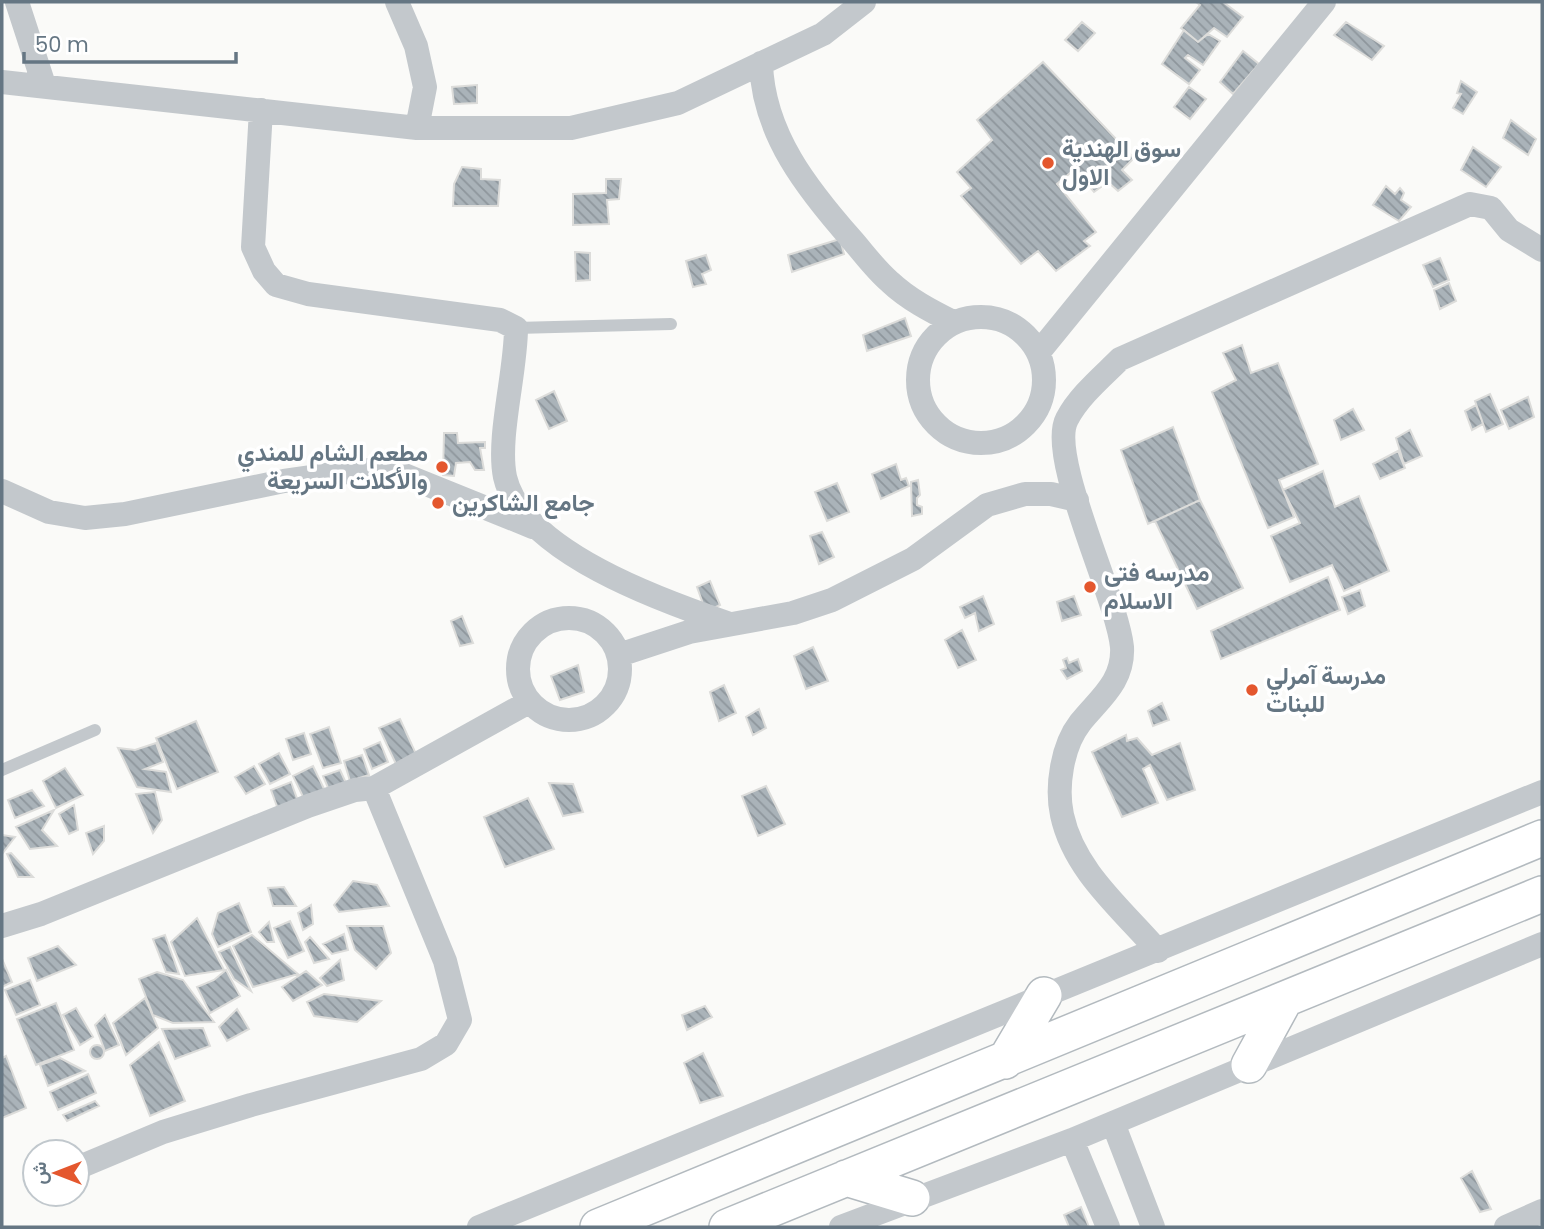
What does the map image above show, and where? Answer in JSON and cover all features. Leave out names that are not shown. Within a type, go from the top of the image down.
[{"type":"main road","points":[[598,1227],[1542,838]]},
{"type":"main road","points":[[727,1227],[1542,894]]},
{"type":"main road","points":[[1005,1061],[1044,995]]},
{"type":"main road","points":[[1249,1065],[1284,1000]]},
{"type":"main road","points":[[846,1178],[912,1198]]},
{"type":"street","points":[[17,2],[44,85]]},
{"type":"street","points":[[397,2],[416,46],[425,87],[417,128]]},
{"type":"street","points":[[1039,352],[1324,2]]},
{"type":"street","points":[[2,82],[417,128],[571,128],[678,103],[824,34],[859,4]]},
{"type":"street","points":[[761,63],[762,83],[769,111],[783,146],[801,179],[889,282],[921,306],[953,322]]},
{"type":"street","points":[[261,110],[253,247],[264,271],[276,285],[308,294],[500,320],[516,328],[504,459],[505,478],[514,500],[533,527]]},
{"type":"street","points":[[1158,951],[1073,852],[1061,813],[1062,772],[1069,740],[1117,679],[1122,651],[1117,614],[1077,500],[1063,451],[1066,420],[1090,388],[1120,359],[1470,204],[1491,208],[1510,230],[1542,250]]},
{"type":"street","points":[[977,316],[1002,320],[1024,332],[1039,352],[1045,377],[1041,402],[1028,423],[1008,438],[984,444],[959,440],[938,428],[923,407],[917,383],[920,358],[934,337],[953,322],[977,316]]},
{"type":"street","points":[[1035,411],[1066,420]]},
{"type":"street","points":[[2,491],[49,512],[85,518],[125,514],[284,481],[361,470],[394,471],[533,527],[617,581],[730,624]]},
{"type":"street","points":[[619,655],[689,632],[793,613],[832,600],[913,559],[987,505],[1025,494],[1051,494],[1077,500]]},
{"type":"street","points":[[575,618],[594,624],[610,637],[619,655],[621,675],[615,695],[602,710],[584,719],[564,721],[544,715],[529,702],[519,684],[517,663],[524,644],[537,628],[555,619],[575,618]]},
{"type":"street","points":[[2,926],[41,914],[308,806],[355,790],[374,788],[529,702]]},
{"type":"street","points":[[91,1162],[163,1132],[421,1059],[446,1044],[460,1020],[445,961],[374,788]]},
{"type":"street","points":[[479,1227],[1542,792]]},
{"type":"street","points":[[841,1227],[912,1198],[1072,1140],[1542,944]]},
{"type":"street","points":[[1113,1123],[1153,1227]]},
{"type":"street","points":[[1072,1140],[1108,1227]]},
{"type":"street","points":[[1506,1227],[1542,1211]]},
{"type":"lane","points":[[516,328],[671,324]]},
{"type":"lane","points":[[2,769],[95,730]]},
{"type":"building","points":[[1196,2],[1223,2],[1243,17],[1227,37],[1214,28],[1198,42],[1181,28],[1200,5]]},
{"type":"building","points":[[1082,22],[1095,33],[1078,51],[1065,40]]},
{"type":"building","points":[[1346,22],[1384,46],[1372,60],[1334,35]]},
{"type":"building","points":[[1184,30],[1198,42],[1208,34],[1220,41],[1203,65],[1188,55],[1185,58],[1200,70],[1189,84],[1162,64]]},
{"type":"building","points":[[1243,51],[1259,64],[1233,94],[1220,82]]},
{"type":"building","name":"سوق الهندية الاول","points":[[1043,62],[1134,158],[1122,170],[1132,180],[1118,191],[1108,182],[1094,192],[1075,169],[1057,184],[1096,232],[1084,241],[1090,246],[1056,271],[1038,251],[1021,264],[961,196],[971,188],[957,172],[992,140],[977,120]]},
{"type":"building","points":[[1461,81],[1477,92],[1463,114],[1453,108],[1461,94],[1457,93]]},
{"type":"building","points":[[477,85],[477,103],[454,104],[452,87]]},
{"type":"building","points":[[1189,87],[1206,99],[1190,119],[1174,107]]},
{"type":"building","points":[[1511,120],[1536,139],[1528,155],[1503,138]]},
{"type":"building","points":[[1473,147],[1501,167],[1486,187],[1461,170]]},
{"type":"building","points":[[462,167],[481,169],[481,179],[500,180],[498,206],[453,206],[454,184]]},
{"type":"building","points":[[606,179],[621,179],[619,199],[607,200],[609,224],[573,225],[573,194],[606,193]]},
{"type":"building","points":[[1386,186],[1395,194],[1400,188],[1404,193],[1401,200],[1411,207],[1399,221],[1373,205]]},
{"type":"building","points":[[840,239],[844,254],[792,272],[788,255]]},
{"type":"building","points":[[575,252],[590,253],[590,280],[576,281]]},
{"type":"building","points":[[706,255],[711,270],[702,274],[706,284],[693,287],[686,261]]},
{"type":"building","points":[[1440,258],[1449,280],[1433,287],[1423,265]]},
{"type":"building","points":[[1449,283],[1456,301],[1440,309],[1434,290]]},
{"type":"building","points":[[905,318],[911,336],[867,351],[863,335]]},
{"type":"building","points":[[1242,345],[1251,373],[1278,363],[1318,464],[1279,480],[1294,517],[1268,528],[1212,392],[1236,380],[1223,353]]},
{"type":"building","points":[[554,391],[567,421],[549,429],[536,400]]},
{"type":"building","points":[[1490,394],[1503,424],[1486,432],[1475,401]]},
{"type":"building","points":[[1528,397],[1534,417],[1509,429],[1501,410]]},
{"type":"building","points":[[1476,405],[1483,424],[1472,430],[1465,411]]},
{"type":"building","points":[[1353,409],[1364,430],[1341,440],[1334,420]]},
{"type":"building","points":[[1173,427],[1200,500],[1148,524],[1121,450]]},
{"type":"building","points":[[1410,430],[1422,456],[1404,464],[1396,438]]},
{"type":"building","points":[[444,433],[457,433],[458,443],[485,442],[485,448],[480,448],[484,470],[475,470],[470,462],[456,463],[454,476],[443,475]]},
{"type":"building","points":[[1398,451],[1405,468],[1380,479],[1373,464]]},
{"type":"building","points":[[896,464],[901,480],[906,478],[909,486],[881,499],[872,474]]},
{"type":"building","points":[[1323,471],[1335,507],[1359,496],[1389,571],[1344,591],[1332,565],[1290,582],[1271,536],[1300,523],[1283,490]]},
{"type":"building","points":[[918,480],[920,495],[917,505],[922,507],[922,514],[912,516],[911,482]]},
{"type":"building","points":[[837,483],[849,512],[827,521],[815,492]]},
{"type":"building","points":[[1200,500],[1243,588],[1197,609],[1155,521]]},
{"type":"building","points":[[822,532],[834,557],[819,564],[810,536]]},
{"type":"building","points":[[1328,577],[1340,610],[1221,659],[1211,631]]},
{"type":"building","points":[[710,581],[720,605],[706,612],[697,587]]},
{"type":"building","points":[[1360,590],[1365,606],[1348,614],[1342,597]]},
{"type":"building","points":[[983,596],[994,624],[979,631],[975,613],[965,618],[960,607]]},
{"type":"building","points":[[1074,596],[1081,615],[1062,621],[1057,602]]},
{"type":"building","points":[[462,616],[473,643],[460,646],[451,621]]},
{"type":"building","points":[[962,630],[976,660],[958,668],[945,640]]},
{"type":"building","points":[[813,647],[828,681],[806,689],[794,656]]},
{"type":"building","points":[[1067,658],[1069,663],[1078,659],[1082,671],[1067,679],[1061,670],[1066,668],[1063,660]]},
{"type":"building","points":[[578,665],[584,692],[560,700],[551,676]]},
{"type":"building","points":[[724,685],[736,713],[719,721],[710,692]]},
{"type":"building","points":[[1162,703],[1169,720],[1153,726],[1148,711]]},
{"type":"building","points":[[759,709],[766,728],[753,735],[746,717]]},
{"type":"building","points":[[400,719],[416,754],[396,764],[379,728]]},
{"type":"building","points":[[196,721],[218,772],[177,789],[156,738]]},
{"type":"building","points":[[329,727],[341,763],[323,768],[310,734]]},
{"type":"building","points":[[304,733],[311,754],[293,760],[286,739]]},
{"type":"building","points":[[1126,735],[1127,741],[1137,738],[1152,755],[1180,743],[1195,790],[1167,800],[1150,765],[1143,769],[1158,803],[1122,817],[1092,752]]},
{"type":"building","points":[[380,742],[388,762],[372,769],[364,749]]},
{"type":"building","points":[[156,743],[163,762],[145,769],[166,772],[171,792],[137,787],[118,748],[135,750]]},
{"type":"building","points":[[279,753],[290,774],[270,784],[259,764]]},
{"type":"building","points":[[362,755],[369,775],[350,781],[344,761]]},
{"type":"building","points":[[254,766],[265,784],[246,794],[235,777]]},
{"type":"building","points":[[313,766],[326,793],[306,803],[293,776]]},
{"type":"building","points":[[65,768],[83,795],[56,808],[43,781]]},
{"type":"building","points":[[340,770],[346,783],[329,790],[323,776]]},
{"type":"building","points":[[291,782],[299,804],[279,812],[271,790]]},
{"type":"building","points":[[549,783],[573,784],[583,812],[563,816]]},
{"type":"building","points":[[766,786],[785,824],[758,836],[742,796]]},
{"type":"building","points":[[32,790],[44,806],[15,818],[8,800]]},
{"type":"building","points":[[155,792],[162,820],[153,833],[136,794]]},
{"type":"building","points":[[528,798],[554,849],[505,867],[484,817]]},
{"type":"building","points":[[74,805],[78,830],[69,834],[59,814]]},
{"type":"building","points":[[54,810],[42,830],[57,846],[30,849],[16,827]]},
{"type":"building","points":[[104,826],[104,841],[93,854],[86,833]]},
{"type":"building","points":[[2,835],[15,837],[2,854]]},
{"type":"building","points":[[11,853],[33,877],[18,877],[7,854]]},
{"type":"building","points":[[353,881],[377,885],[389,906],[339,912],[334,905]]},
{"type":"building","points":[[284,887],[296,906],[273,906],[268,888]]},
{"type":"building","points":[[239,903],[251,932],[218,947],[212,934],[218,913]]},
{"type":"building","points":[[311,905],[313,924],[303,930],[298,913]]},
{"type":"building","points":[[197,918],[224,970],[185,976],[171,942]]},
{"type":"building","points":[[290,921],[304,951],[288,958],[274,928]]},
{"type":"building","points":[[269,922],[274,942],[267,942],[259,932]]},
{"type":"building","points":[[347,926],[383,926],[391,953],[376,969],[355,950]]},
{"type":"building","points":[[344,934],[348,950],[332,954],[323,944]]},
{"type":"building","points":[[165,935],[179,974],[166,972],[153,939]]},
{"type":"building","points":[[252,935],[298,974],[253,987],[233,946]]},
{"type":"building","points":[[310,937],[329,959],[314,963],[305,942]]},
{"type":"building","points":[[58,946],[76,965],[37,981],[28,958]]},
{"type":"building","points":[[230,947],[251,991],[234,979],[219,952]]},
{"type":"building","points":[[2,959],[12,982],[2,987]]},
{"type":"building","points":[[340,960],[344,980],[327,986],[320,978]]},
{"type":"building","points":[[226,970],[240,996],[210,1013],[197,987],[214,980]]},
{"type":"building","points":[[306,971],[322,985],[293,1001],[282,987]]},
{"type":"building","points":[[157,972],[183,980],[214,1022],[173,1023],[153,1015],[139,979]]},
{"type":"building","points":[[30,980],[40,1005],[16,1015],[5,990]]},
{"type":"building","points":[[324,994],[381,1001],[357,1022],[314,1016],[307,1002]]},
{"type":"building","points":[[145,998],[158,1028],[126,1055],[113,1023]]},
{"type":"building","points":[[56,1003],[74,1050],[36,1065],[17,1019]]},
{"type":"building","points":[[705,1006],[712,1017],[687,1030],[682,1015]]},
{"type":"building","points":[[76,1008],[93,1037],[80,1045],[63,1015]]},
{"type":"building","points":[[237,1009],[249,1029],[227,1041],[219,1027]]},
{"type":"building","points":[[105,1015],[119,1045],[105,1051],[95,1025]]},
{"type":"building","points":[[203,1028],[210,1046],[175,1059],[162,1029]]},
{"type":"building","points":[[159,1042],[185,1101],[150,1116],[130,1065]]},
{"type":"building","points":[[94,1045],[100,1045],[104,1052],[100,1059],[94,1059],[90,1055],[90,1049]]},
{"type":"building","points":[[703,1053],[723,1096],[700,1103],[684,1063]]},
{"type":"building","points":[[6,1056],[26,1108],[2,1118],[2,1058]]},
{"type":"building","points":[[60,1058],[85,1071],[48,1086],[40,1065]]},
{"type":"building","points":[[88,1074],[96,1093],[58,1110],[50,1092]]},
{"type":"building","points":[[95,1101],[99,1106],[67,1121],[63,1115]]},
{"type":"building","points":[[1472,1171],[1491,1209],[1480,1212],[1461,1178]]},
{"type":"building","points":[[1081,1207],[1089,1227],[1069,1227],[1064,1215]]},
{"type":"place","name":"سوق الهندية الاول","points":[[1048,163]]},
{"type":"place","name":"مطعم الشام للمندي والأكلات السريعة","points":[[442,467]]},
{"type":"place","name":"جامع الشاكرين","points":[[438,503]]},
{"type":"place","name":"مدرسه فتى الاسلام","points":[[1090,587]]},
{"type":"place","name":"مدرسة آمرلي للبنات","points":[[1252,690]]}]
